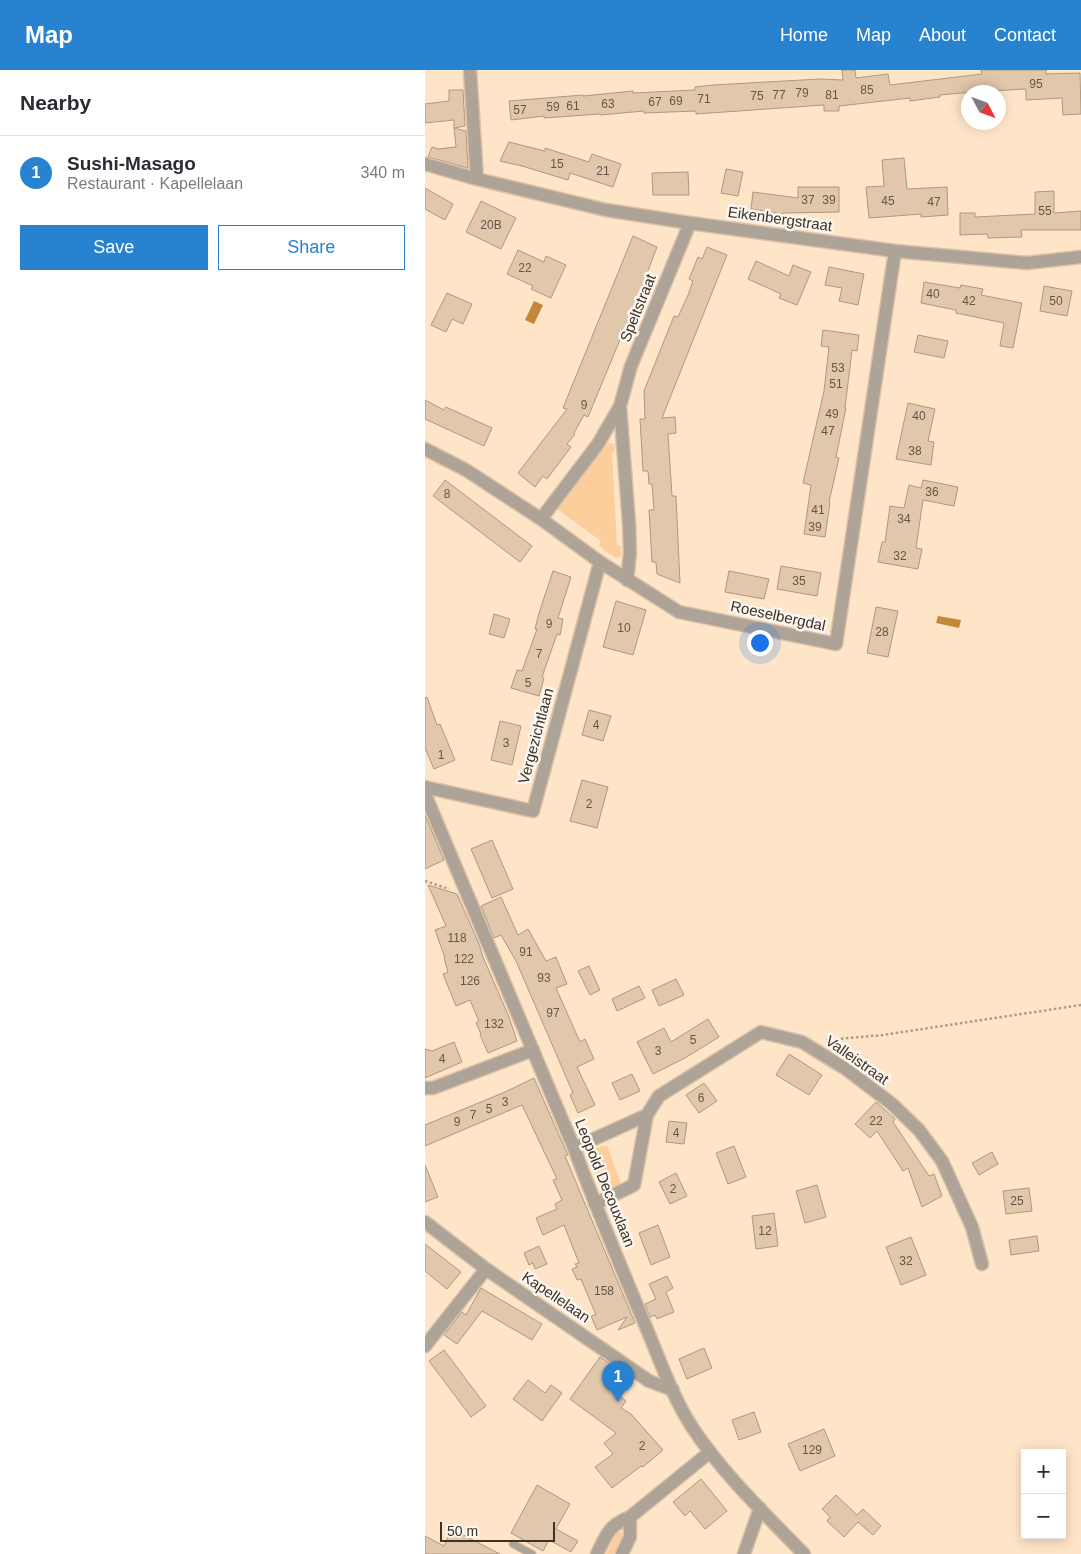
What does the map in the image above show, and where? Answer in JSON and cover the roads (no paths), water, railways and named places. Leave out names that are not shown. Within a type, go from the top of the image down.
[{"type":"street","points":[[470,70],[477,179]]},
{"type":"street","name":"Eikenbergstraat","points":[[425,164],[477,179],[606,210],[689,223],[895,251],[1027,263],[1081,257]]},
{"type":"street","name":"Speltstraat","points":[[541,519],[598,444],[620,406],[631,366],[689,223]]},
{"type":"street","name":"Roeselbergdal","points":[[425,449],[466,470],[541,519],[627,580],[679,612],[836,644],[895,251]]},
{"type":"street","name":"Speltstraat","points":[[620,406],[629,523],[627,580]]},
{"type":"street","name":"Vergezichtlaan","points":[[425,786],[533,811],[600,562]]},
{"type":"street","name":"Leopold Decouxlaan","points":[[425,794],[574,1148],[595,1204],[673,1390],[691,1424],[710,1452],[804,1554]]},
{"type":"street","name":"Valleistraat","points":[[595,1204],[634,1185],[647,1115],[659,1096],[761,1032],[802,1042],[853,1075],[892,1104],[919,1130],[943,1161],[972,1227],[982,1264]]},
{"type":"street","points":[[425,1088],[433,1088],[533,1050]]},
{"type":"street","points":[[574,1148],[647,1115]]},
{"type":"street","name":"Kapellelaan","points":[[425,1222],[486,1270],[649,1381],[673,1390]]},
{"type":"street","points":[[425,1346],[486,1270]]},
{"type":"street","points":[[597,1554],[610,1529],[618,1522],[630,1517],[710,1452]]},
{"type":"street","points":[[744,1554],[760,1508]]},
{"type":"street","points":[[622,1554],[630,1537],[630,1517]]},
{"type":"lane","points":[[513,1544],[533,1554]]},
{"type":"place","name":"Sushi-Masago","points":[[618,1402]]}]
